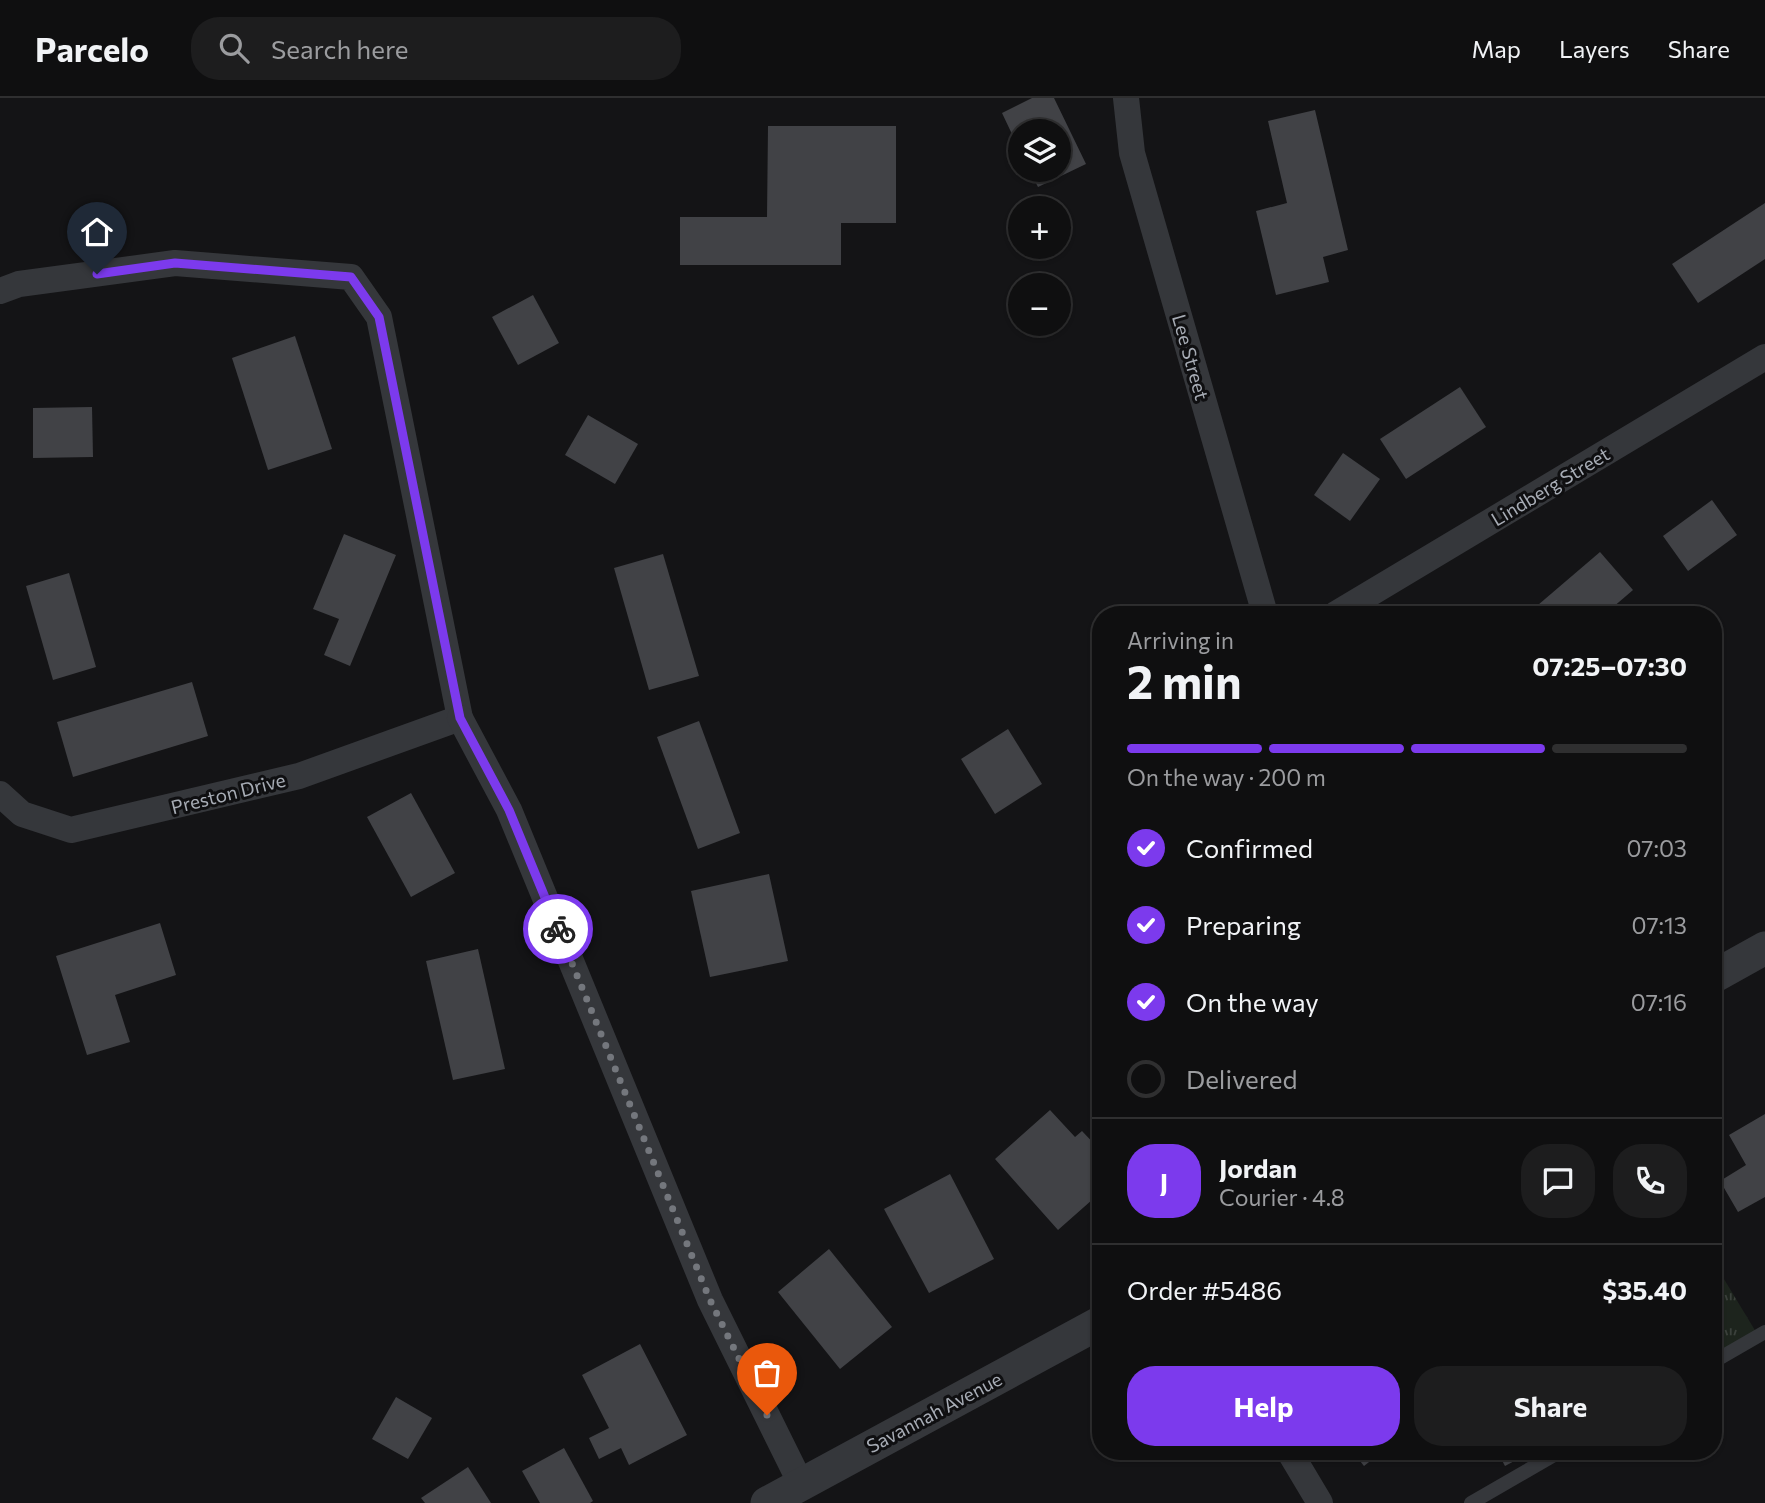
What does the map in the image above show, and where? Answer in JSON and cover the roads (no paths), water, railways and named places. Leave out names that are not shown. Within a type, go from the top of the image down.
[{"type":"street","name":"Lee Street","points":[[1126,98],[1132,153],[1263,606]]},
{"type":"street","points":[[0,291],[19,284],[175,263],[351,277],[379,317],[460,718],[509,810],[710,1300],[801,1484]]},
{"type":"street","name":"Lindberg Street","points":[[1349,606],[1765,357]]},
{"type":"street","name":"Preston Drive","points":[[0,794],[22,814],[71,831],[299,776],[460,718]]},
{"type":"street","points":[[1722,972],[1765,948]]},
{"type":"street","name":"Savannah Avenue","points":[[767,1503],[1092,1327]]},
{"type":"street","points":[[1294,1460],[1320,1503]]},
{"type":"lane","points":[[1722,1357],[1765,1332]]},
{"type":"lane","points":[[1471,1503],[1545,1460]]}]
